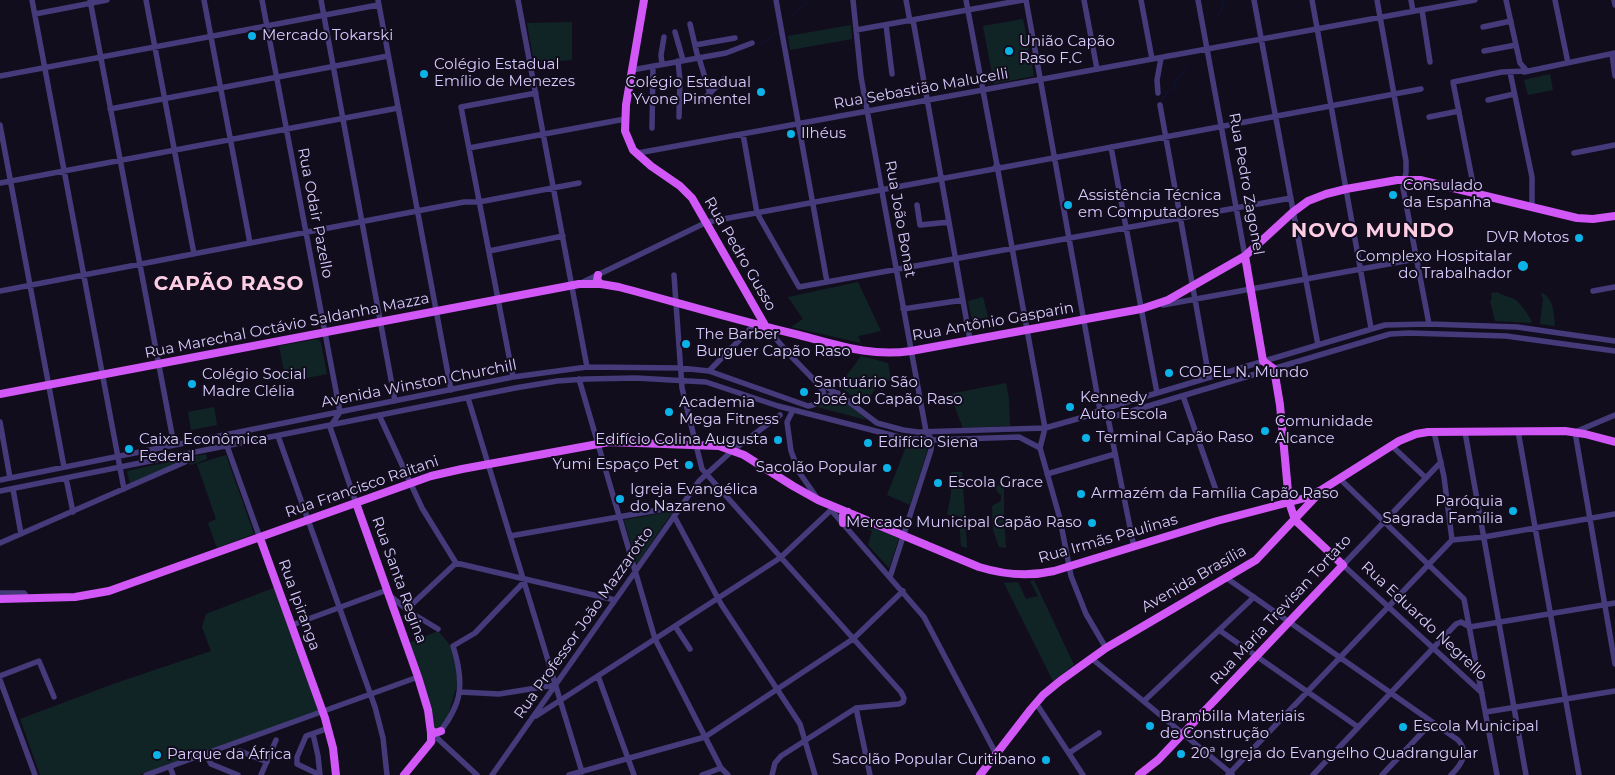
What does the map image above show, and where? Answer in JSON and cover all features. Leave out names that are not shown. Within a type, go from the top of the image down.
[{"type":"main road","name":"Rua Pedro Gusso","points":[[644,0],[625,119],[638,153],[651,166],[686,192],[696,204],[758,316],[766,327]]},
{"type":"main road","points":[[1144,308],[1168,300],[1245,256],[1293,212],[1317,197],[1346,189],[1404,180],[1427,181],[1532,208],[1588,219],[1615,216]]},
{"type":"main road","name":"Rua Pedro Zagonel","points":[[1245,256],[1264,361]]},
{"type":"main road","points":[[598,275],[597,280],[601,284]]},
{"type":"main road","name":"Rua Antônio Gasparin","points":[[575,285],[601,284],[619,287],[766,327],[873,353],[911,351],[1144,308]]},
{"type":"main road","name":"Rua Marechal Octávio Saldanha Mazza","points":[[0,394],[575,285]]},
{"type":"main road","points":[[1264,361],[1274,369]]},
{"type":"main road","name":"Rua Eduardo Negrello","points":[[1274,369],[1280,405],[1289,502],[1295,520],[1343,565]]},
{"type":"main road","name":"Avenida Brasília","points":[[980,775],[1036,703],[1054,686],[1106,648],[1256,560],[1324,489],[1392,446],[1416,434],[1434,432],[1575,432]]},
{"type":"main road","points":[[1575,432],[1615,442]]},
{"type":"main road","name":"Rua Francisco Raitani","points":[[0,599],[75,598],[103,593],[409,483],[488,464],[598,444],[616,442],[696,445],[733,450],[818,500]]},
{"type":"main road","name":"Rua Irmãs Paulinas","points":[[818,500],[834,509],[848,512],[979,566],[1008,574],[1035,574],[1069,566],[1217,521],[1310,496],[1324,489]]},
{"type":"main road","name":"Rua Santa Regina","points":[[356,502],[388,592],[396,604],[436,733],[432,736],[430,745],[404,775]]},
{"type":"main road","points":[[844,523],[842,518],[848,512]]},
{"type":"main road","name":"Rua Ipiranga","points":[[260,538],[323,712],[333,748],[336,775]]},
{"type":"main road","name":"Rua Maria Trevisan Tortato","points":[[1139,775],[1158,760],[1343,565]]},
{"type":"street","points":[[32,0],[124,489]]},
{"type":"street","points":[[35,14],[107,0]]},
{"type":"street","points":[[146,0],[194,254]]},
{"type":"street","points":[[204,0],[250,243]]},
{"type":"street","name":"Rua Odair Pazello","points":[[262,0],[340,412]]},
{"type":"street","points":[[321,0],[395,401]]},
{"type":"street","points":[[518,0],[562,236],[575,285],[587,367]]},
{"type":"street","points":[[776,0],[827,282]]},
{"type":"street","name":"Rua João Bonat","points":[[853,0],[860,72],[867,111],[926,431],[932,440]]},
{"type":"street","points":[[906,0],[912,20],[970,340]]},
{"type":"street","points":[[966,0],[1045,428],[1040,448],[1062,526],[1070,576],[1086,614],[1106,648]]},
{"type":"street","points":[[856,30],[1024,0],[1100,410],[1108,418],[1134,547]]},
{"type":"street","points":[[1084,0],[1097,69]]},
{"type":"street","points":[[1141,0],[1152,59]]},
{"type":"street","name":"Rua Pedro Zagonel","points":[[1198,0],[1245,256]]},
{"type":"street","points":[[1254,0],[1318,344]]},
{"type":"street","points":[[1312,0],[1371,328]]},
{"type":"street","points":[[1376,0],[1406,160],[1403,188],[1429,324]]},
{"type":"street","points":[[1411,0],[1413,11]]},
{"type":"street","name":"Rua Sebastião Malucelli","points":[[638,153],[1475,0]]},
{"type":"street","points":[[1506,0],[1521,65],[1527,71]]},
{"type":"street","points":[[1555,0],[1568,63]]},
{"type":"street","points":[[1614,0],[1615,5]]},
{"type":"street","points":[[90,2],[174,445]]},
{"type":"street","points":[[0,76],[267,26],[378,2],[451,390],[468,398],[582,772]]},
{"type":"street","points":[[1422,10],[1430,62]]},
{"type":"street","points":[[1483,27],[1511,21]]},
{"type":"street","points":[[690,24],[698,58],[710,94]]},
{"type":"street","points":[[886,25],[892,74]]},
{"type":"street","points":[[675,32],[681,61],[680,117]]},
{"type":"street","points":[[662,64],[660,55],[664,37]]},
{"type":"street","points":[[695,45],[735,38]]},
{"type":"street","points":[[632,70],[732,51],[752,43]]},
{"type":"street","points":[[1484,51],[1516,45]]},
{"type":"street","points":[[1475,194],[1453,82],[1502,72],[1510,74],[1521,70],[1527,71],[1614,54],[1615,76]]},
{"type":"street","points":[[110,109],[388,56]]},
{"type":"street","points":[[1158,93],[1157,80],[1161,58]]},
{"type":"street","points":[[652,128],[653,66]]},
{"type":"street","points":[[1510,74],[1532,177],[1532,208]]},
{"type":"street","points":[[703,100],[725,78]]},
{"type":"street","points":[[575,285],[707,222],[1422,89]]},
{"type":"street","points":[[513,377],[462,107],[536,93]]},
{"type":"street","points":[[1488,100],[1514,94]]},
{"type":"street","points":[[1160,105],[1209,377]]},
{"type":"street","points":[[0,183],[398,108]]},
{"type":"street","points":[[1429,117],[1459,111]]},
{"type":"street","points":[[469,148],[625,119]]},
{"type":"street","points":[[0,125],[64,467]]},
{"type":"street","points":[[743,134],[757,213],[799,287],[1291,198]]},
{"type":"street","points":[[1574,153],[1615,145]]},
{"type":"street","points":[[1111,147],[1126,228],[1144,308],[1157,393]]},
{"type":"street","points":[[0,291],[464,202],[479,202],[578,183]]},
{"type":"street","points":[[917,205],[920,225],[949,222]]},
{"type":"street","points":[[489,251],[562,236]]},
{"type":"street","name":"Rua Antônio Gasparin","points":[[1144,308],[1416,259]]},
{"type":"street","points":[[674,274],[681,380],[702,469],[901,692],[904,700],[899,704],[856,708],[778,759],[772,775]]},
{"type":"street","points":[[1593,291],[1615,287]]},
{"type":"street","points":[[903,309],[963,300]]},
{"type":"street","points":[[709,371],[755,324]]},
{"type":"street","points":[[926,431],[1045,428],[1371,328],[1392,324],[1517,327],[1615,341]]},
{"type":"street","name":"Rua Pedro Gusso","points":[[766,327],[823,391],[824,397]]},
{"type":"street","points":[[1108,418],[1380,336],[1400,333],[1506,336],[1615,352]]},
{"type":"street","points":[[717,364],[716,370],[718,375]]},
{"type":"street","name":"Avenida Winston Churchill","points":[[0,480],[513,377],[587,367],[680,368],[709,371],[805,405],[814,405],[824,397],[838,393]]},
{"type":"street","name":"Rua Pedro Gusso","points":[[811,377],[838,393],[877,423],[903,430],[926,431]]},
{"type":"street","name":"Avenida Winston Churchill","points":[[0,491],[544,383],[579,379],[636,378],[706,382],[778,406],[903,438],[932,440],[1014,436],[1022,438],[1040,448]]},
{"type":"street","points":[[579,379],[655,638],[721,768],[728,775]]},
{"type":"street","points":[[1184,396],[1216,493]]},
{"type":"street","points":[[778,406],[780,415],[785,417],[787,422],[791,451],[796,465],[803,479],[818,500]]},
{"type":"street","points":[[787,422],[793,410]]},
{"type":"street","points":[[330,426],[340,412]]},
{"type":"street","points":[[380,415],[409,483],[456,563],[615,600]]},
{"type":"street","name":"Rua Professor João Mazzarotto","points":[[492,775],[681,506],[706,474],[733,450],[780,415]]},
{"type":"street","name":"Avenida Brasília","points":[[1575,432],[1615,416]]},
{"type":"street","points":[[0,422],[10,478]]},
{"type":"street","name":"Rua Santa Regina","points":[[330,426],[356,502]]},
{"type":"street","points":[[1518,431],[1579,775]]},
{"type":"street","points":[[1434,432],[1441,462],[1452,540]]},
{"type":"street","points":[[1465,432],[1526,775]]},
{"type":"street","points":[[1575,432],[1615,664]]},
{"type":"street","points":[[278,436],[371,695],[383,738],[387,775]]},
{"type":"street","points":[[206,439],[205,445],[209,450]]},
{"type":"street","points":[[890,577],[931,450],[932,440]]},
{"type":"street","name":"Rua Ipiranga","points":[[227,446],[260,538]]},
{"type":"street","points":[[1392,446],[1426,478]]},
{"type":"street","points":[[1047,474],[1115,454]]},
{"type":"street","points":[[0,543],[185,462]]},
{"type":"street","name":"Rua Maria Trevisan Tortato","points":[[1343,565],[1441,462]]},
{"type":"street","points":[[66,478],[73,512]]},
{"type":"street","points":[[1339,478],[1464,598],[1497,775]]},
{"type":"street","points":[[13,489],[21,534]]},
{"type":"street","points":[[510,536],[681,506]]},
{"type":"street","points":[[532,719],[780,558],[834,509],[920,611],[996,754]]},
{"type":"street","points":[[1091,658],[1231,774],[1452,540],[1484,537],[1615,514]]},
{"type":"street","points":[[674,516],[718,598],[800,724],[815,775]]},
{"type":"street","points":[[407,610],[456,563]]},
{"type":"street","name":"Rua Eduardo Negrello","points":[[1343,565],[1482,693]]},
{"type":"street","points":[[1225,577],[1458,740],[1463,746],[1464,754],[1461,764],[1451,775]]},
{"type":"street","points":[[477,775],[436,733],[452,716],[460,692],[460,672],[453,646],[476,633],[523,580]]},
{"type":"street","points":[[570,775],[705,737],[853,638],[903,591]]},
{"type":"street","points":[[292,624],[388,592]]},
{"type":"street","points":[[0,593],[24,593],[29,599]]},
{"type":"street","points":[[1144,701],[1254,597]]},
{"type":"street","points":[[1313,775],[1456,624],[1461,622],[1470,627],[1615,603]]},
{"type":"street","points":[[396,604],[438,628]]},
{"type":"street","points":[[675,626],[690,649]]},
{"type":"street","points":[[1219,630],[1358,728]]},
{"type":"street","points":[[35,775],[0,678],[39,660],[54,697]]},
{"type":"street","points":[[598,676],[634,775]]},
{"type":"street","points":[[146,775],[418,678]]},
{"type":"street","points":[[460,692],[499,694],[555,685]]},
{"type":"street","points":[[1486,712],[1615,690]]},
{"type":"street","points":[[1036,703],[1084,775]]},
{"type":"street","points":[[856,708],[870,775]]},
{"type":"street","points":[[1382,775],[1432,722]]},
{"type":"street","points":[[313,734],[320,775],[295,766],[296,757],[306,736],[328,728]]},
{"type":"street","points":[[1069,753],[1099,733]]},
{"type":"street","points":[[261,775],[276,740]]},
{"type":"street","points":[[240,751],[267,762]]},
{"type":"street","points":[[206,754],[211,764],[238,775]]},
{"type":"street","points":[[170,766],[173,775]]},
{"type":"street","points":[[702,775],[721,768]]},
{"type":"green space","name":"União Capão Raso F.C","points":[[1023,19],[1034,76],[994,84],[983,26]]},
{"type":"green space","points":[[572,22],[572,60],[534,63],[527,23]]},
{"type":"green space","points":[[851,25],[852,39],[790,50],[788,36]]},
{"type":"green space","points":[[1550,74],[1553,90],[1528,95],[1524,80]]},
{"type":"green space","points":[[858,282],[881,331],[858,336],[861,343],[791,327],[803,319],[788,297]]},
{"type":"green space","points":[[1497,292],[1516,300],[1528,314],[1532,323],[1495,321],[1490,301],[1492,299],[1491,293]]},
{"type":"green space","points":[[1543,293],[1551,304],[1555,326],[1540,324],[1543,299],[1541,294]]},
{"type":"green space","points":[[983,297],[988,317],[972,320],[968,301]]},
{"type":"green space","points":[[318,339],[321,343],[327,374],[286,382],[279,346]]},
{"type":"green space","points":[[861,356],[888,363],[891,380],[881,381],[864,405],[839,386]]},
{"type":"green space","points":[[1006,383],[1009,399],[1010,426],[963,428],[950,394]]},
{"type":"green space","points":[[834,396],[840,397],[867,420],[817,407],[825,400]]},
{"type":"green space","name":"Colégio Social Madre Clélia","points":[[214,407],[217,425],[191,430],[188,412]]},
{"type":"green space","points":[[908,442],[928,444],[910,505],[887,495]]},
{"type":"green space","points":[[206,454],[207,459],[191,465],[186,461],[130,485],[127,471]]},
{"type":"green space","points":[[226,455],[254,534],[217,548],[208,523],[216,519],[197,464]]},
{"type":"green space","points":[[951,472],[962,472],[967,548],[961,546],[959,516],[947,515],[951,494]]},
{"type":"green space","points":[[1001,485],[1004,488],[1006,548],[999,547],[993,530],[992,506],[1001,501],[1001,495],[997,492],[996,486]]},
{"type":"green space","points":[[673,511],[637,564],[624,520]]},
{"type":"green space","points":[[850,517],[899,538],[889,568],[868,545],[872,531],[849,520]]},
{"type":"green space","points":[[1034,580],[1074,665],[1053,681],[1004,583],[1018,582],[1026,599],[1038,596],[1030,581]]},
{"type":"green space","points":[[276,587],[320,710],[139,775],[40,775],[20,719],[116,683],[211,651],[202,627],[206,614]]},
{"type":"green space","points":[[438,631],[450,645],[457,670],[458,682],[447,718],[439,728],[434,728],[409,643]]},
{"type":"waterway","points":[[790,17],[810,0]]},
{"type":"waterway","points":[[1217,16],[1221,13],[1223,0]]},
{"type":"waterway","points":[[761,44],[777,33]]},
{"type":"waterway","points":[[1160,103],[1167,92],[1174,87],[1175,82],[1188,66]]},
{"type":"place","name":"Mercado Tokarski","points":[[252,36]]},
{"type":"place","name":"União Capão Raso F.C","points":[[1009,51]]},
{"type":"place","name":"Colégio Estadual Emílio de Menezes","points":[[424,74]]},
{"type":"place","name":"Colégio Estadual Yvone Pimentel","points":[[761,92]]},
{"type":"place","name":"Ilhéus","points":[[791,134]]},
{"type":"place","name":"Consulado da Espanha","points":[[1393,195]]},
{"type":"place","name":"Assistência Técnica em Computadores","points":[[1068,205]]},
{"type":"place","name":"DVR Motos","points":[[1579,238]]},
{"type":"place","name":"Complexo Hospitalar do Trabalhador","points":[[1523,266]]},
{"type":"place","name":"The Barber Burguer Capão Raso","points":[[686,344]]},
{"type":"place","name":"COPEL N. Mundo","points":[[1169,373]]},
{"type":"place","name":"Colégio Social Madre Clélia","points":[[192,384]]},
{"type":"place","name":"Santuário São José do Capão Raso","points":[[804,392]]},
{"type":"place","name":"Kennedy Auto Escola","points":[[1070,407]]},
{"type":"place","name":"Academia Mega Fitness","points":[[669,412]]},
{"type":"place","name":"Comunidade Alcance","points":[[1265,431]]},
{"type":"place","name":"Terminal Capão Raso","points":[[1086,438]]},
{"type":"place","name":"Edifício Colina Augusta","points":[[778,440]]},
{"type":"place","name":"Edifício Siena","points":[[868,443]]},
{"type":"place","name":"Caixa Econômica Federal","points":[[129,449]]},
{"type":"place","name":"Yumi Espaço Pet","points":[[689,465]]},
{"type":"place","name":"Sacolão Popular","points":[[887,468]]},
{"type":"place","name":"Escola Grace","points":[[938,483]]},
{"type":"place","name":"Armazém da Família Capão Raso","points":[[1081,494]]},
{"type":"place","name":"Igreja Evangélica do Nazareno","points":[[620,499]]},
{"type":"place","name":"Paróquia Sagrada Família","points":[[1513,511]]},
{"type":"place","name":"Mercado Municipal Capão Raso","points":[[1092,523]]},
{"type":"place","name":"Brambilla Materiais de Construção","points":[[1150,726]]},
{"type":"place","name":"Escola Municipal","points":[[1403,727]]},
{"type":"place","name":"20ª Igreja do Evangelho Quadrangular","points":[[1181,754]]},
{"type":"place","name":"Parque da África","points":[[157,755]]},
{"type":"place","name":"Sacolão Popular Curitibano","points":[[1046,760]]},
{"type":"district","name":"NOVO MUNDO","points":[[1373,231]]},
{"type":"district","name":"CAPÃO RASO","points":[[229,284]]}]
